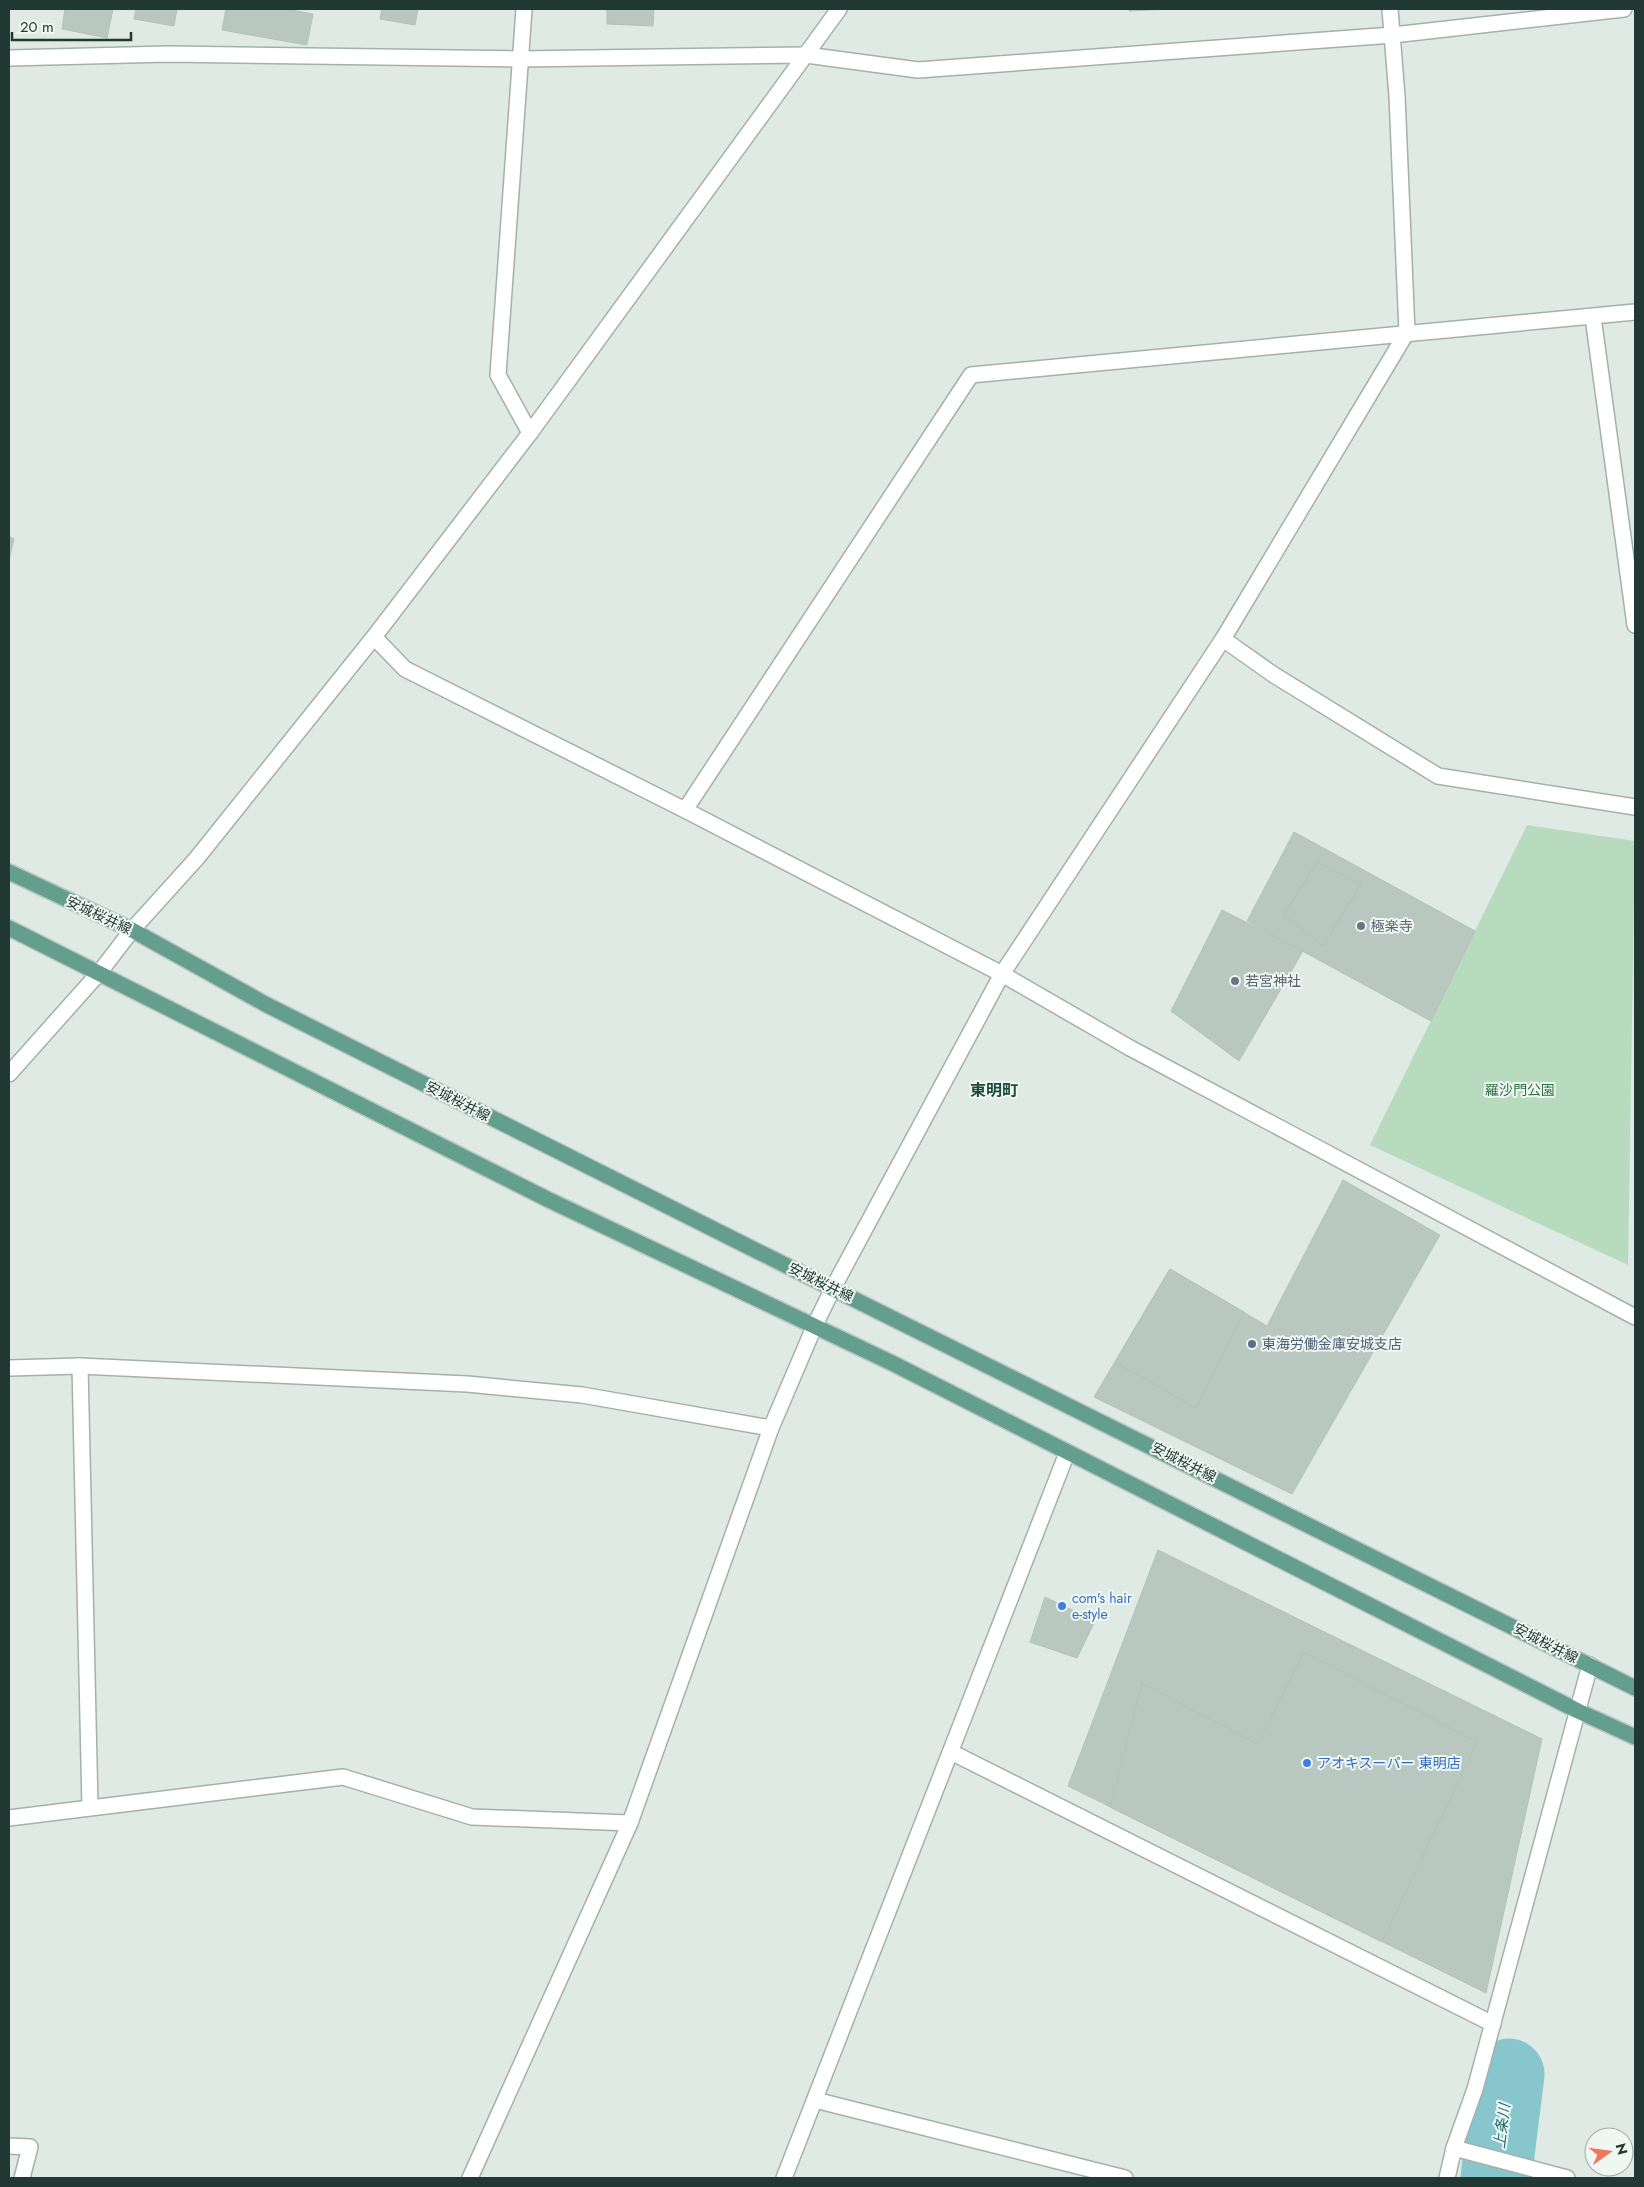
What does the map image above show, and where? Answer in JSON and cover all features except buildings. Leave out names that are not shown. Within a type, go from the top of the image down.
[{"type":"main road","name":"安城桜井線","points":[[9,872],[132,930],[267,1005],[1635,1688]]},
{"type":"main road","points":[[9,928],[549,1200],[892,1363],[1578,1711],[1635,1737]]},
{"type":"street","points":[[524,9],[498,375],[530,432]]},
{"type":"street","points":[[9,1074],[99,973],[132,930],[198,858],[374,637],[530,432],[839,9]]},
{"type":"street","points":[[470,2178],[630,1823],[771,1428],[833,1288],[1002,974],[1223,639],[1407,332],[1403,211],[1390,9]]},
{"type":"street","points":[[9,58],[168,54],[519,59],[806,55],[918,70],[1393,35],[1624,9]]},
{"type":"street","points":[[685,810],[971,375],[1407,332],[1635,312]]},
{"type":"street","points":[[1593,317],[1635,625]]},
{"type":"street","points":[[374,637],[405,669],[685,810],[1002,974],[1139,1052],[1635,1317]]},
{"type":"street","points":[[1223,639],[1274,675],[1438,776],[1635,807]]},
{"type":"street","points":[[9,1368],[80,1366],[467,1384],[582,1394],[771,1428]]},
{"type":"street","points":[[80,1366],[90,1807]]},
{"type":"street","points":[[784,2178],[1067,1453]]},
{"type":"street","points":[[1447,2178],[1454,2148],[1475,2089],[1590,1665]]},
{"type":"street","points":[[951,1752],[1493,2024]]},
{"type":"street","points":[[9,1818],[343,1777],[472,1817],[630,1823]]},
{"type":"street","points":[[815,2100],[1125,2178]]},
{"type":"street","points":[[9,2146],[30,2147],[22,2178]]},
{"type":"street","points":[[1454,2148],[1568,2178]]},
{"type":"green space","name":"羅沙門公園","points":[[1527,825],[1635,841],[1628,1265],[1370,1145]]},
{"type":"waterway","name":"上条川","points":[[1496,2178],[1509,2074]]},
{"type":"place","name":"極楽寺","points":[[1361,926]]},
{"type":"place","name":"若宮神社","points":[[1235,981]]},
{"type":"place","name":"東海労働金庫安城支店","points":[[1252,1344]]},
{"type":"place","name":"com's hair e-style","points":[[1062,1606]]},
{"type":"place","name":"アオキスーパー 東明店","points":[[1307,1763]]},
{"type":"district","name":"東明町","points":[[994,1090]]}]
